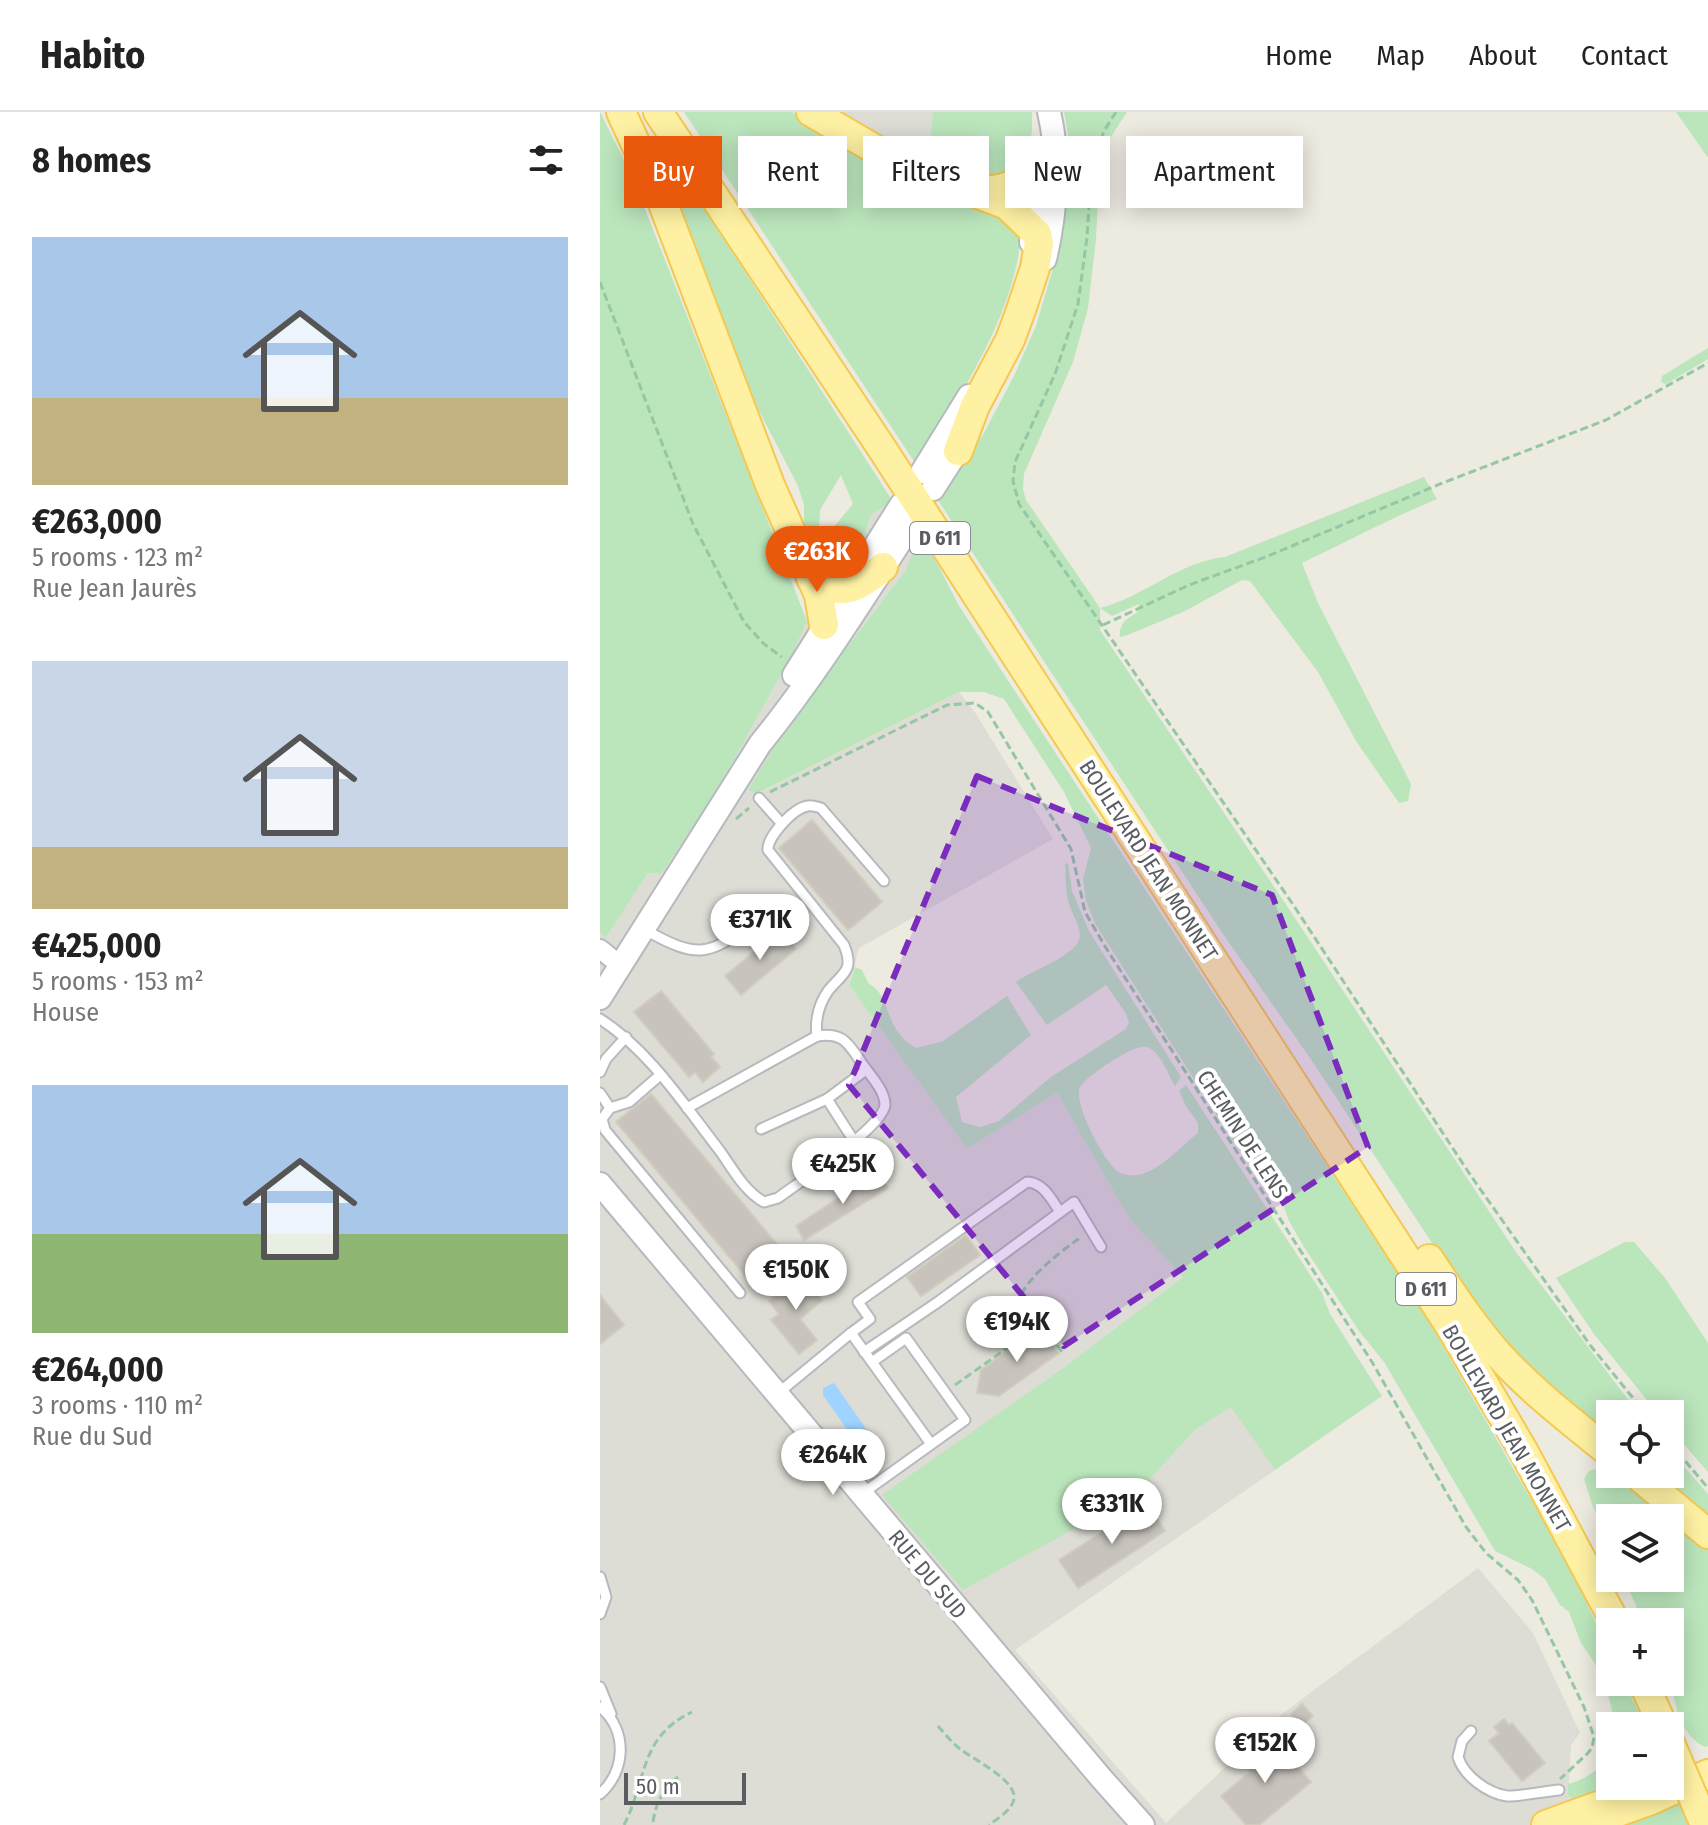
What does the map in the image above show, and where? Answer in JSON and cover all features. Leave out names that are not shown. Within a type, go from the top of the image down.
[{"type":"main road","points":[[621,112],[662,201],[770,485],[819,595],[824,625]]},
{"type":"main road","name":"BOULEVARD JEAN MONNET","points":[[658,112],[873,434],[1431,1297],[1524,1452],[1608,1608]]},
{"type":"main road","name":"BOULEVARD JEAN MONNET","points":[[671,112],[890,441],[1228,961],[1496,1383],[1561,1497],[1619,1608]]},
{"type":"main road","points":[[811,112],[863,142]]},
{"type":"main road","points":[[958,451],[975,406],[1021,310],[1039,244],[1033,227],[1007,205],[989,197]]},
{"type":"main road","points":[[811,578],[834,590],[847,590],[883,567]]},
{"type":"main road","points":[[1228,961],[1299,1058],[1478,1331],[1527,1383],[1596,1441]]},
{"type":"main road","points":[[1653,1488],[1708,1534]]},
{"type":"main road","points":[[1684,1760],[1708,1806]]},
{"type":"main road","points":[[1684,1772],[1708,1761]]},
{"type":"main road","points":[[1684,1770],[1705,1825]]},
{"type":"main road","points":[[1582,1825],[1651,1800],[1708,1774]]},
{"type":"main road","points":[[1546,1825],[1613,1800]]},
{"type":"street","points":[[1043,136],[1047,112]]},
{"type":"street","points":[[1036,208],[1021,280],[997,344],[958,414],[928,480],[958,451],[1008,362],[1034,301],[1051,231],[1054,150],[1047,112]]},
{"type":"street","points":[[600,998],[760,744],[824,625],[907,513],[883,567],[784,714],[760,744]]},
{"type":"street","points":[[600,949],[621,966]]},
{"type":"street","name":"RUE DU SUD","points":[[600,1184],[1143,1825]]},
{"type":"street","name":"RUE DU SUD","points":[[1102,1779],[1132,1825]]},
{"type":"lane","points":[[759,798],[782,824]]},
{"type":"lane","points":[[817,1036],[817,1014],[829,990],[846,971],[848,954],[768,850],[768,840],[801,808],[810,805],[821,808],[884,881]]},
{"type":"lane","points":[[644,929],[686,950],[703,951],[717,947],[768,912]]},
{"type":"lane","points":[[600,1019],[626,1037],[687,1108],[748,1188],[764,1202],[778,1198],[854,1141],[879,1119],[885,1108],[884,1096],[848,1043],[830,1034],[817,1036],[687,1108]]},
{"type":"lane","points":[[600,1072],[606,1059],[626,1037]]},
{"type":"lane","points":[[761,1129],[827,1099],[866,1070]]},
{"type":"lane","points":[[659,1076],[629,1102],[610,1108],[602,1119],[605,1130],[740,1293]]},
{"type":"lane","points":[[600,1093],[610,1108]]},
{"type":"lane","points":[[827,1099],[854,1141]]},
{"type":"lane","points":[[776,1395],[870,1319],[858,1302],[1027,1182],[1035,1182],[1043,1188],[1060,1212]]},
{"type":"lane","points":[[864,1352],[1074,1202],[1101,1247]]},
{"type":"lane","points":[[851,1333],[931,1444]]},
{"type":"lane","points":[[861,1494],[965,1420],[906,1338],[872,1362]]},
{"type":"lane","points":[[600,1577],[606,1597],[600,1614]]},
{"type":"lane","points":[[600,1687],[620,1742],[620,1759],[615,1776],[600,1794]]},
{"type":"lane","points":[[600,1707],[615,1724]]},
{"type":"lane","points":[[1471,1731],[1462,1741],[1458,1757],[1468,1775],[1478,1782],[1509,1797],[1559,1790]]},
{"type":"path","points":[[1116,112],[1104,131],[1092,162],[1078,304],[1055,374],[1013,473],[1016,494],[1028,521],[1292,903],[1471,1176],[1590,1345],[1635,1400]]},
{"type":"path","points":[[600,282],[693,524],[723,583],[744,622],[764,644],[800,666]]},
{"type":"path","points":[[1102,625],[1189,585],[1606,420],[1708,363]]},
{"type":"path","name":"CHEMIN DE LENS","points":[[759,798],[947,705],[975,703],[988,712],[1071,849],[1085,912],[1106,948],[1372,1362],[1466,1527],[1486,1553],[1518,1580],[1532,1600],[1584,1707],[1594,1737],[1592,1748],[1561,1777],[1559,1790]]},
{"type":"path","points":[[1021,1338],[1012,1320],[1013,1312],[1032,1277],[1091,1230]]},
{"type":"path","points":[[945,1392],[1041,1324],[1063,1353]]},
{"type":"path","points":[[1684,1460],[1708,1488]]},
{"type":"path","points":[[624,1825],[650,1748],[679,1718],[692,1712]]},
{"type":"path","points":[[938,1726],[958,1748],[1006,1780],[1014,1793],[1014,1802],[989,1825]]},
{"type":"path","points":[[653,1822],[656,1805],[666,1787],[678,1777]]},
{"type":"highlighted area","points":[[977,776],[1272,895],[1368,1147],[1064,1346],[849,1085]]},
{"type":"shaded area","points":[[837,112],[933,112],[930,136],[878,136]]},
{"type":"shaded area","points":[[898,496],[920,530],[906,570],[831,667],[748,790],[757,794],[959,692],[976,714],[1053,839],[859,948],[849,985],[967,1149],[1057,1093],[1129,1218],[1183,1277],[1062,1369],[1135,1495],[1195,1430],[1232,1406],[1275,1470],[1015,1650],[1166,1823],[1282,1714],[1478,1568],[1533,1633],[1580,1733],[1571,1745],[1568,1795],[1582,1825],[600,1825],[600,932],[607,937],[648,873],[661,874],[700,817],[793,653],[807,621],[839,567],[853,554],[864,537],[871,515]]},
{"type":"green space","points":[[600,112],[624,160],[624,208],[645,208],[807,621],[793,653],[700,817],[661,874],[648,873],[606,938],[600,932]]},
{"type":"green space","points":[[684,112],[792,112],[834,136],[738,136],[738,194],[722,170],[722,136],[700,136]]},
{"type":"green space","points":[[933,112],[1032,112],[1031,136],[1005,136],[1005,174],[1000,176],[989,178],[989,136],[930,136]]},
{"type":"green space","points":[[1064,112],[1127,112],[1110,138],[1068,134]]},
{"type":"green space","points":[[1676,112],[1708,112],[1708,157],[1706,155]]},
{"type":"green space","points":[[847,142],[863,150],[863,208],[989,208],[1000,213],[1021,236],[1008,297],[996,326],[966,385],[917,466],[747,208],[847,208]]},
{"type":"green space","points":[[681,208],[704,208],[890,497],[888,504],[871,515],[854,554],[839,567],[826,562],[821,551],[821,538],[826,525],[832,529],[853,504],[841,475],[820,510],[819,531],[813,543],[809,543],[798,486],[750,393]]},
{"type":"green space","points":[[1065,208],[1098,208],[1088,308],[1073,362],[1024,474],[1026,500],[1100,608],[1100,630],[1516,1252],[1628,1400],[1596,1400],[1596,1427],[1540,1380],[1475,1308],[1308,1055],[1223,934],[936,497],[983,435],[1014,376],[1036,326],[1055,262]]},
{"type":"green space","points":[[1708,348],[1708,359],[1666,384],[1661,382],[1662,376]]},
{"type":"green space","points":[[1424,477],[1437,499],[1302,563],[1318,603],[1411,784],[1408,801],[1399,803],[1356,741],[1318,672],[1250,581],[1242,580],[1183,612],[1120,637],[1122,624],[1138,612],[1139,604],[1112,616],[1100,608],[1132,596],[1193,565],[1225,557]]},
{"type":"green space","points":[[920,530],[959,606],[1428,1320],[1571,1569],[1596,1623],[1596,1666],[1581,1643],[1569,1612],[1560,1605],[1545,1579],[1495,1551],[1384,1362],[1359,1331],[1304,1247],[1281,1199],[1259,1170],[1241,1153],[1096,925],[1086,901],[1083,879],[1091,848],[1064,792],[1004,699],[984,692],[959,692],[756,794],[748,790],[791,720],[906,570]]},
{"type":"green space","points":[[1068,863],[1072,891],[1089,931],[1181,1077],[1175,1086],[1160,1058],[1147,1047],[1122,1055],[1091,1076],[1080,1087],[1079,1095],[1085,1119],[1099,1147],[1120,1173],[1138,1175],[1162,1163],[1198,1133],[1198,1123],[1179,1091],[1186,1085],[1322,1293],[1330,1314],[1382,1396],[1275,1470],[1231,1407],[1195,1430],[1135,1495],[963,1590],[882,1495],[1062,1369],[1183,1277],[1129,1218],[1057,1093],[967,1149],[849,985],[855,967],[862,970],[869,984],[881,996],[898,1032],[916,1048],[943,1041],[1007,996],[1031,1035],[956,1097],[962,1122],[980,1127],[999,1121],[1051,1077],[1126,1029],[1129,1022],[1106,985],[1047,1025],[1016,982],[1064,956],[1079,941],[1079,930],[1066,891],[1065,864]]},
{"type":"green space","points":[[1625,1242],[1634,1242],[1665,1278],[1708,1343],[1708,1472],[1684,1444],[1684,1400],[1647,1400],[1594,1334],[1556,1278]]},
{"type":"green space","points":[[1684,1467],[1708,1494],[1708,1521],[1669,1488],[1684,1488]]},
{"type":"green space","points":[[1596,1469],[1596,1488],[1627,1488],[1649,1504],[1596,1504],[1596,1514],[1584,1479],[1589,1471]]},
{"type":"green space","points":[[1684,1530],[1708,1550],[1708,1746],[1692,1738],[1684,1726],[1684,1712],[1678,1712],[1674,1696],[1684,1696],[1684,1608],[1637,1608],[1630,1592],[1684,1592]]},
{"type":"green space","points":[[1608,1696],[1631,1696],[1639,1712],[1612,1712]]},
{"type":"green space","points":[[1596,1769],[1596,1791],[1572,1800],[1568,1795],[1568,1784]]},
{"type":"green space","points":[[1663,1800],[1681,1800],[1693,1825],[1610,1825]]},
{"type":"water","points":[[834,1383],[883,1453],[871,1464],[823,1395],[823,1388]]},
{"type":"building","points":[[812,820],[882,902],[848,930],[779,848]]},
{"type":"building","points":[[780,930],[796,949],[741,995],[725,976]]},
{"type":"building","points":[[661,991],[714,1054],[711,1057],[720,1067],[703,1082],[695,1072],[689,1077],[634,1012]]},
{"type":"building","points":[[651,1094],[785,1254],[752,1284],[616,1122]]},
{"type":"building","points":[[878,1172],[888,1188],[804,1240],[796,1226]]},
{"type":"building","points":[[966,1235],[980,1255],[921,1296],[907,1277]]},
{"type":"building","points":[[802,1274],[822,1300],[800,1319],[817,1340],[799,1354],[771,1320],[779,1314],[769,1301]]},
{"type":"building","points":[[600,1295],[624,1325],[600,1344]]},
{"type":"building","points":[[1041,1326],[1059,1353],[999,1396],[977,1393],[981,1370]]},
{"type":"building","points":[[1147,1503],[1165,1531],[1078,1588],[1059,1560]]},
{"type":"building","points":[[1302,1704],[1313,1716],[1301,1726],[1291,1714]]},
{"type":"building","points":[[1504,1719],[1509,1725],[1512,1723],[1545,1763],[1522,1781],[1489,1741],[1499,1733],[1494,1727]]},
{"type":"building","points":[[1277,1743],[1311,1782],[1259,1825],[1246,1825],[1221,1796],[1250,1772],[1239,1759],[1255,1745],[1263,1755]]}]
